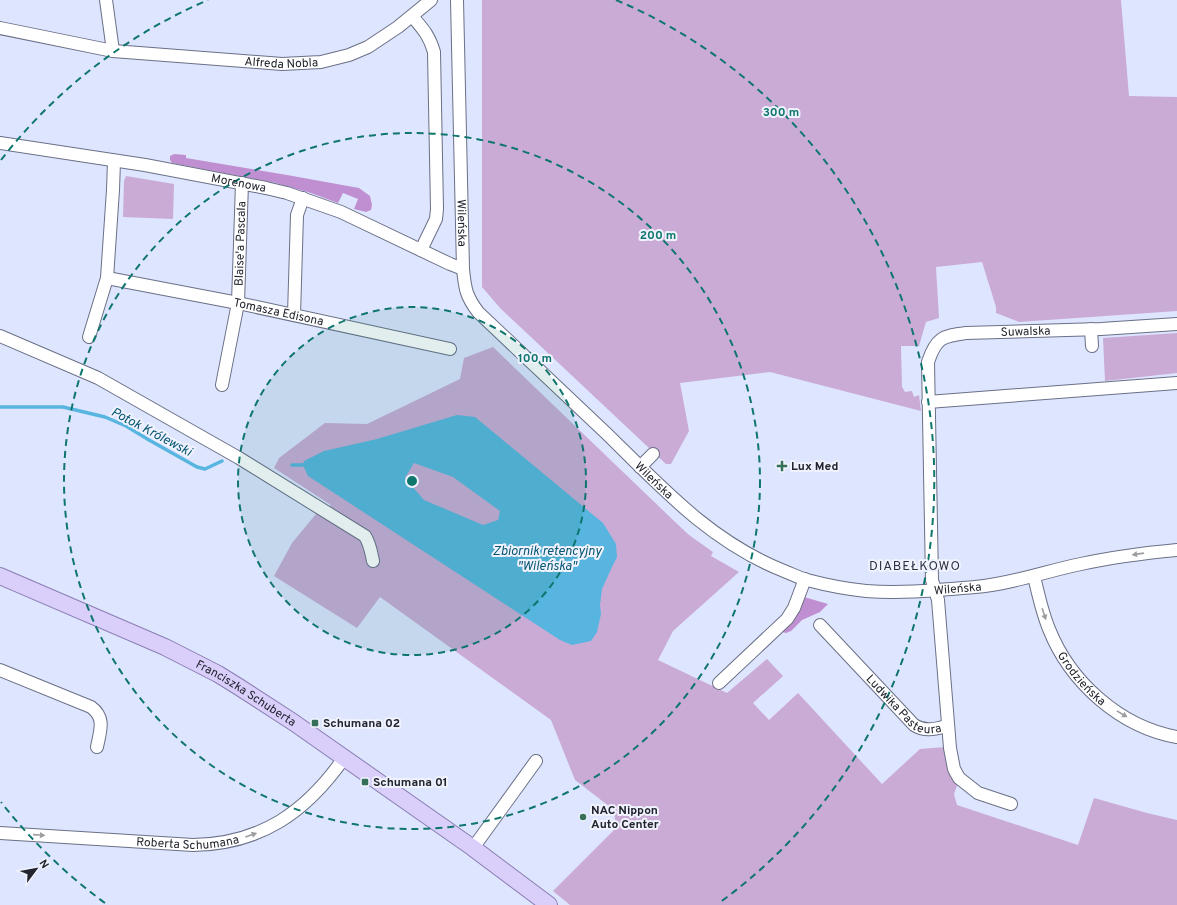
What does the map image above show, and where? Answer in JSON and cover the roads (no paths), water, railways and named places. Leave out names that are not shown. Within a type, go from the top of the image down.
[{"type":"main road","name":"Franciszka Schuberta","points":[[0,576],[165,647],[205,667],[239,687],[280,712],[473,848],[549,905]]},
{"type":"street","points":[[106,0],[113,51]]},
{"type":"street","name":"Alfreda Nobla","points":[[0,28],[113,51],[260,63],[282,64],[321,62],[349,55],[368,47],[398,27],[431,0]]},
{"type":"street","name":"Wileńska","points":[[457,0],[464,269],[467,295],[478,312],[640,467],[701,523],[732,545],[763,562],[805,579],[866,591],[893,592],[978,587],[999,584],[1081,564],[1141,553],[1177,550]]},
{"type":"street","name":"Wileńska","points":[[412,16],[427,33],[434,52],[437,209],[436,219],[421,250]]},
{"type":"street","name":"Morenowa","points":[[0,143],[145,165],[266,188],[303,198],[341,212],[450,264],[464,269]]},
{"type":"street","points":[[90,336],[107,278],[114,190],[114,161]]},
{"type":"street","name":"Blaise'a Pascala","points":[[222,386],[238,303],[242,183]]},
{"type":"street","points":[[294,315],[297,215],[303,198]]},
{"type":"street","name":"Tomasza Edisona","points":[[107,278],[238,303],[450,349]]},
{"type":"street","name":"Suwalska","points":[[935,590],[932,580],[928,402],[928,362],[932,348],[941,339],[951,335],[966,333],[1092,329],[1177,324]]},
{"type":"street","points":[[1092,329],[1092,346]]},
{"type":"street","points":[[0,336],[98,378],[239,458],[364,536],[369,542],[372,550],[373,561]]},
{"type":"street","points":[[928,402],[1177,383]]},
{"type":"street","points":[[640,467],[652,454]]},
{"type":"street","name":"Grodzieńska","points":[[1034,576],[1042,610],[1049,630],[1063,657],[1088,688],[1113,709],[1136,723],[1149,729],[1177,737]]},
{"type":"street","points":[[718,683],[787,619],[794,608],[805,579]]},
{"type":"street","name":"Ludwika Pasteura","points":[[820,625],[914,725],[919,728],[930,730],[948,726],[938,600],[935,590]]},
{"type":"street","points":[[0,670],[85,705],[97,712],[101,720],[97,747]]},
{"type":"street","points":[[948,726],[954,769],[959,778],[978,793],[1011,804]]},
{"type":"street","name":"Roberta Schumana","points":[[0,833],[193,845],[218,844],[232,841],[270,828],[294,813],[313,795],[344,758]]},
{"type":"street","points":[[473,848],[536,761]]},
{"type":"water","name":"Zbiornik retencyjny \"Wileńska\"","points":[[457,415],[475,417],[603,523],[616,544],[617,557],[602,589],[600,605],[601,614],[597,632],[591,641],[572,645],[560,640],[308,476],[303,465],[304,461],[324,451],[377,439]],"holes":[[[414,463],[453,477],[500,511],[498,520],[483,525],[424,500],[405,478]]]},
{"type":"waterway","name":"Potok Królewski","points":[[0,407],[63,407],[105,417],[126,426],[197,467],[205,469],[222,461]]},
{"type":"waterway","name":"Potok Królewski","points":[[292,465],[303,465]]},
{"type":"place","name":"Lux Med","points":[[782,466]]},
{"type":"place","name":"Schumana 02","points":[[315,723]]},
{"type":"place","name":"Schumana 01","points":[[365,782]]},
{"type":"place","name":"NAC Nippon Auto Center","points":[[583,817]]},
{"type":"district","name":"DIABEŁKOWO","points":[[915,565]]}]
